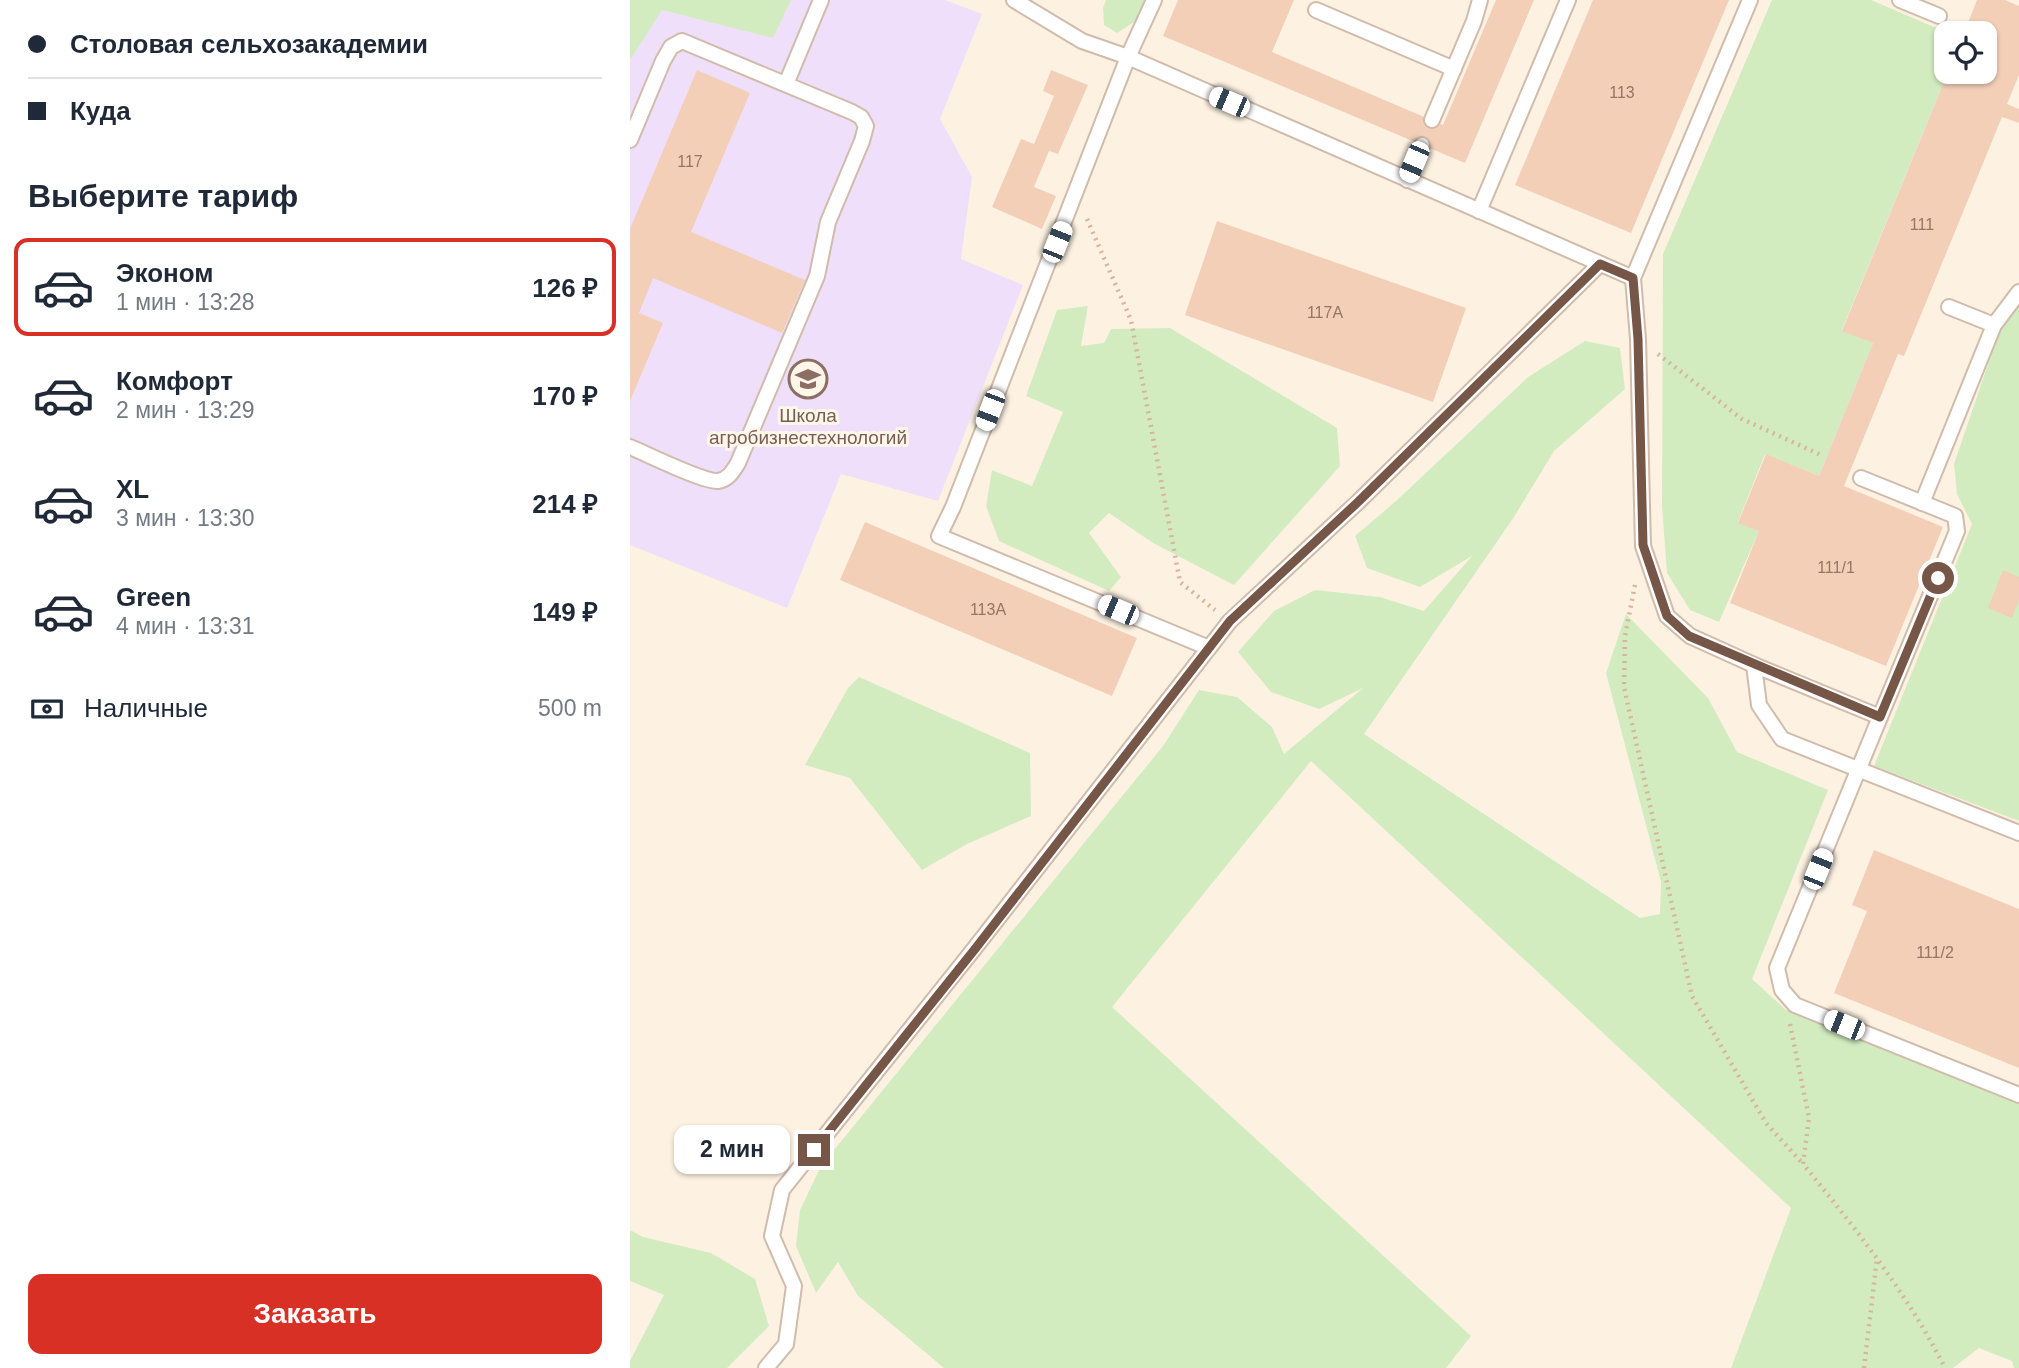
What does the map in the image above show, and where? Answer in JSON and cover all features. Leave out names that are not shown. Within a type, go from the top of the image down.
[{"type":"lane","points":[[786,84],[821,0]]},
{"type":"lane","points":[[1014,0],[1082,41],[1128,57],[1633,278]]},
{"type":"lane","points":[[1154,0],[1128,57],[953,507],[939,536],[1209,648]]},
{"type":"lane","points":[[1432,120],[1474,21],[1480,0]]},
{"type":"lane","points":[[1479,211],[1568,0]]},
{"type":"lane","points":[[1750,0],[1633,278],[1638,339],[1643,545],[1667,616],[1689,636],[1754,666],[1880,717]]},
{"type":"lane","points":[[1900,0],[1939,16]]},
{"type":"lane","points":[[1316,10],[1454,69]]},
{"type":"lane","points":[[630,140],[663,61],[671,47],[682,41],[852,112],[861,117],[866,126],[863,141],[828,222],[817,276],[738,463],[730,476],[718,481],[702,477],[630,447]]},
{"type":"lane","points":[[1407,180],[1422,145]]},
{"type":"lane","points":[[765,1368],[786,1344],[794,1286],[772,1236],[782,1190],[975,949],[1230,621],[1368,492],[1600,264]]},
{"type":"lane","points":[[1922,503],[1994,325],[2019,292]]},
{"type":"lane","points":[[1950,307],[1994,325]]},
{"type":"lane","points":[[1861,478],[1955,516],[1957,531],[1777,968],[1782,990],[1795,1004],[2019,1095]]},
{"type":"lane","points":[[1754,666],[1759,705],[1782,739],[2019,833]]},
{"type":"path","points":[[1076,194],[1131,320],[1180,582],[1230,621]]},
{"type":"path","points":[[1638,339],[1742,419],[1821,455]]},
{"type":"path","points":[[1636,583],[1625,636],[1624,687],[1692,996],[1766,1124],[1803,1164],[1877,1257],[1924,1326],[1945,1368]]},
{"type":"path","points":[[1782,990],[1809,1118],[1803,1164]]},
{"type":"path","points":[[1864,1368],[1877,1257]]},
{"type":"shaded area","name":"Школа агробизнестехнологий","points":[[650,0],[945,0],[982,14],[940,119],[972,177],[961,259],[1023,285],[938,501],[841,474],[787,608],[630,545],[630,48]]},
{"type":"green space","points":[[630,0],[791,0],[773,38],[662,10],[630,60]]},
{"type":"green space","points":[[1106,0],[1147,0],[1139,19],[1117,33],[1104,25],[1103,8]]},
{"type":"green space","points":[[1772,0],[1871,0],[1934,27],[1934,84],[1943,84],[1842,330],[1873,343],[1819,476],[1765,454],[1738,522],[1759,531],[1719,622],[1690,610],[1667,573],[1662,506],[1663,254]]},
{"type":"green space","points":[[2019,304],[2019,821],[1874,766],[1972,524],[1957,494],[1954,464],[2001,326]]},
{"type":"green space","points":[[1088,306],[1081,346],[1104,343],[1111,329],[1170,328],[1337,428],[1340,466],[1234,585],[1153,543],[1109,513],[1089,533],[1121,577],[1109,591],[999,541],[986,506],[992,470],[1032,486],[1063,412],[1026,396],[1057,310]]},
{"type":"green space","points":[[1585,341],[1620,348],[1625,389],[1554,451],[1514,517],[1364,734],[1640,918],[1660,914],[1661,882],[1606,673],[1626,614],[1708,698],[1737,752],[1828,790],[1752,979],[1786,1010],[2019,1102],[2019,1368],[2014,1368],[2012,1361],[1979,1348],[1953,1368],[1731,1368],[1791,1208],[1311,761],[1112,1007],[1471,1336],[1446,1368],[944,1368],[858,1296],[838,1262],[816,1293],[796,1246],[800,1210],[821,1166],[1163,746],[1199,690],[1237,697],[1272,727],[1284,754],[1363,688],[1319,709],[1271,692],[1238,652],[1274,611],[1315,590],[1380,597],[1424,611],[1472,556],[1420,587],[1367,568],[1355,536],[1528,377]]},
{"type":"green space","points":[[859,677],[1030,753],[1031,816],[967,844],[922,870],[850,778],[805,765],[848,688]]},
{"type":"green space","points":[[630,1230],[643,1237],[711,1253],[755,1279],[769,1326],[727,1368],[630,1368],[630,1361],[664,1295],[630,1281]]},
{"type":"building","points":[[1178,0],[1294,0],[1272,52],[1443,125],[1496,0],[1534,0],[1465,163],[1163,36]]},
{"type":"building","points":[[1593,0],[1729,0],[1631,233],[1515,185]]},
{"type":"building","points":[[1977,0],[2005,0],[2019,6],[2019,75],[2007,104],[2019,109],[2019,123],[2002,117],[1904,356],[1898,354],[1844,486],[1943,527],[1886,666],[1730,603],[1759,531],[1738,523],[1766,454],[1819,476],[1873,343],[1842,331],[1943,84],[1997,84],[1997,21],[1969,21]]},
{"type":"building","points":[[697,70],[750,93],[691,232],[805,280],[782,333],[653,278],[639,313],[663,323],[630,401],[630,229]]},
{"type":"building","points":[[1051,70],[1088,85],[1058,154],[1049,151],[1034,187],[1056,196],[1042,229],[992,207],[1021,139],[1034,144],[1054,96],[1043,91]]},
{"type":"building","points":[[1217,221],[1466,308],[1433,402],[1185,315]]},
{"type":"building","points":[[865,522],[1137,638],[1112,696],[840,580]]},
{"type":"building","points":[[2003,570],[2019,577],[2019,600],[2012,618],[1988,608]]},
{"type":"building","points":[[1874,850],[2019,909],[2019,1068],[1834,993],[1867,911],[1852,905]]},
{"type":"place","name":"Школа агробизнестехнологий","points":[[808,379]]},
{"type":"route","points":[[814,1150],[975,949],[1230,621],[1358,502],[1600,264],[1633,278],[1638,339],[1643,545],[1667,616],[1689,636],[1754,666],[1880,717],[1938,578]]}]
